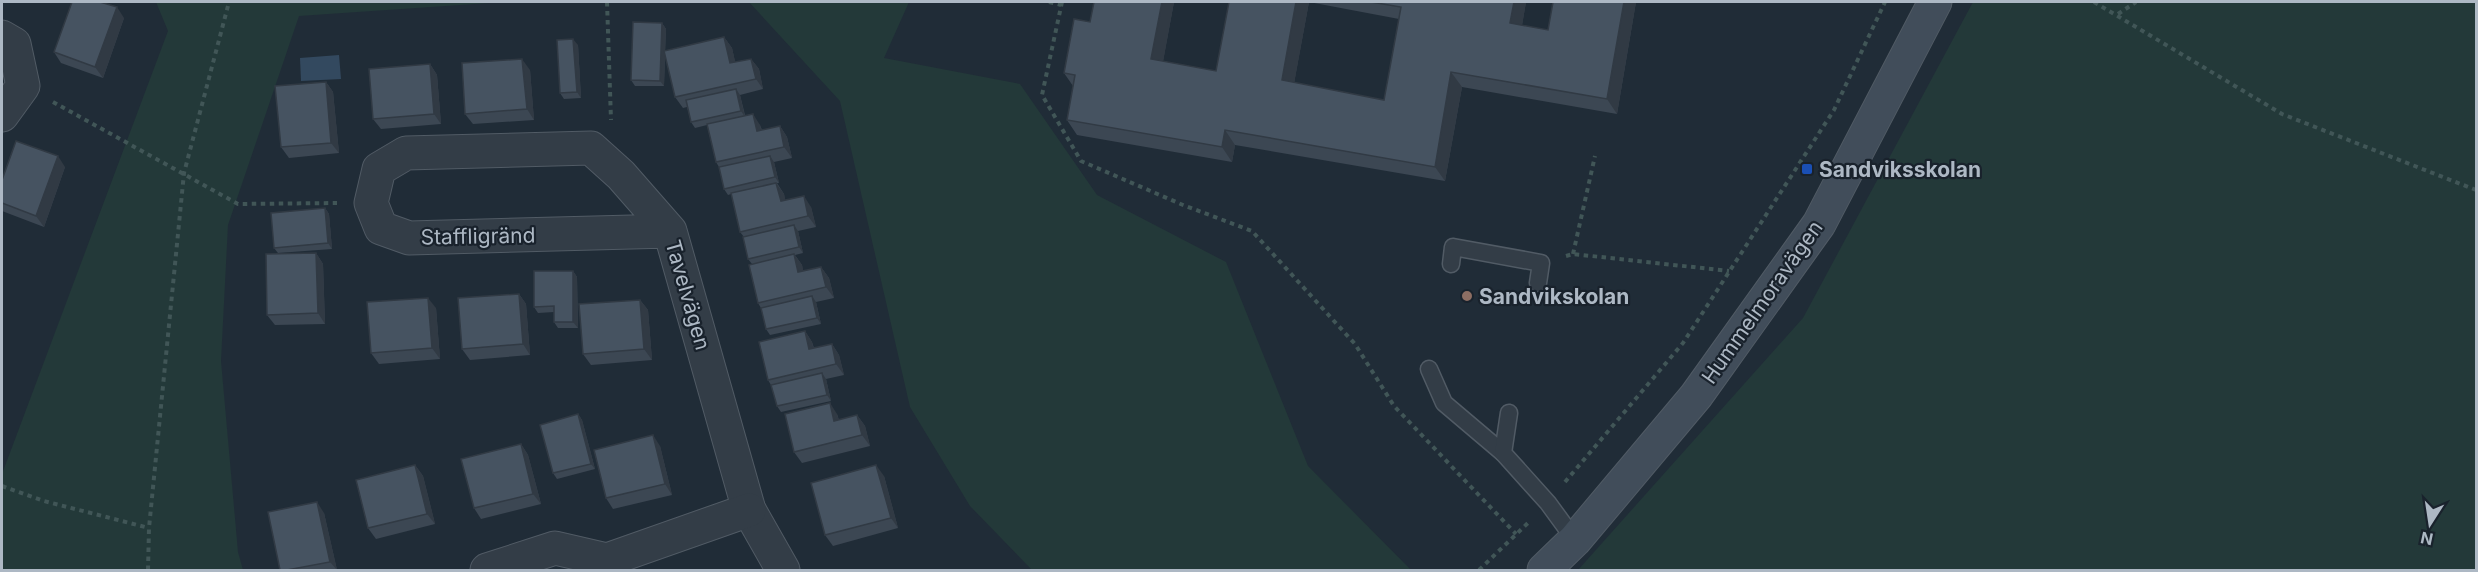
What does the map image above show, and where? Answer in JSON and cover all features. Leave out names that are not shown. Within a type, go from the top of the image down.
[{"type":"street","name":"Hummelmoravägen","points":[[1544,570],[1575,540],[1696,396],[1819,224],[1935,2]]},
{"type":"street","points":[[2,37],[14,44],[23,86],[2,115]]},
{"type":"street","points":[[371,202],[380,169],[406,153],[591,148]]},
{"type":"street","name":"Tavelvägen","points":[[591,148],[621,175],[670,231],[749,510],[783,570]]},
{"type":"street","name":"Staffligränd","points":[[371,202],[381,228],[409,238],[670,231]]},
{"type":"street","points":[[487,570],[555,548],[603,565],[749,510]]},
{"type":"lane","points":[[1451,264],[1453,247],[1541,263],[1538,283]]},
{"type":"lane","points":[[1429,369],[1444,403],[1503,453],[1548,503],[1575,540]]},
{"type":"lane","points":[[1503,453],[1509,413]]},
{"type":"path","points":[[148,570],[149,528],[184,174],[229,2]]},
{"type":"path","points":[[591,148],[612,119],[607,2]]},
{"type":"path","points":[[1049,2],[1062,3],[1042,95],[1081,160],[1183,205],[1252,231],[1355,344],[1394,406],[1516,534]]},
{"type":"path","points":[[1479,570],[1548,503],[1683,344],[1834,110],[1885,2]]},
{"type":"path","points":[[2094,2],[2118,14],[2282,114],[2476,190]]},
{"type":"path","points":[[2118,14],[2136,2]]},
{"type":"path","points":[[23,86],[238,204],[371,202]]},
{"type":"path","points":[[1573,254],[1595,156]]},
{"type":"path","points":[[1541,263],[1573,254],[1729,272]]},
{"type":"path","points":[[2,486],[44,501],[149,528]]},
{"type":"green space","points":[[156,2],[504,2],[299,16],[228,225],[221,361],[238,552],[243,570],[2,570],[2,474],[168,31]]},
{"type":"green space","points":[[749,2],[909,2],[884,58],[1020,84],[1097,195],[1226,262],[1308,466],[1411,570],[1032,570],[970,506],[910,407],[840,101]]},
{"type":"green space","points":[[1973,2],[2476,2],[2476,570],[1578,570],[1803,318]]},
{"type":"water","points":[[339,55],[341,79],[301,81],[300,58]]},
{"type":"building","points":[[72,2],[100,2],[117,7],[95,67],[54,52]]},
{"type":"building","points":[[1094,2],[1162,2],[1151,59],[1216,71],[1229,2],[1296,2],[1282,80],[1384,100],[1401,7],[1371,2],[1514,2],[1510,23],[1548,30],[1553,2],[1624,2],[1607,99],[1451,72],[1435,167],[1225,130],[1222,147],[1067,120],[1075,75],[1064,73],[1074,19],[1090,22]]},
{"type":"building","points":[[633,22],[662,23],[660,81],[631,80]]},
{"type":"building","points":[[724,37],[730,63],[751,59],[756,79],[675,97],[664,51]]},
{"type":"building","points":[[573,39],[577,92],[560,93],[557,40]]},
{"type":"building","points":[[522,59],[527,109],[465,114],[462,63]]},
{"type":"building","points":[[430,64],[434,114],[373,119],[369,69]]},
{"type":"building","points":[[326,82],[331,143],[281,147],[275,86]]},
{"type":"building","points":[[736,89],[741,111],[691,122],[686,100]]},
{"type":"building","points":[[753,114],[757,131],[780,126],[784,147],[716,162],[707,124]]},
{"type":"building","points":[[16,141],[58,156],[36,216],[2,203],[2,180]]},
{"type":"building","points":[[770,156],[775,177],[724,189],[719,167]]},
{"type":"building","points":[[776,183],[781,201],[804,196],[808,216],[740,232],[731,193]]},
{"type":"building","points":[[325,208],[328,243],[274,248],[271,213]]},
{"type":"building","points":[[794,225],[799,247],[748,259],[743,237]]},
{"type":"building","points":[[316,253],[318,313],[267,315],[266,254]]},
{"type":"building","points":[[794,254],[798,272],[821,267],[826,287],[758,303],[749,265]]},
{"type":"building","points":[[534,271],[573,271],[573,322],[554,322],[554,306],[534,307]]},
{"type":"building","points":[[519,294],[523,344],[462,349],[458,298]]},
{"type":"building","points":[[812,296],[817,318],[766,329],[761,308]]},
{"type":"building","points":[[428,298],[432,348],[371,353],[367,302]]},
{"type":"building","points":[[640,300],[644,349],[583,354],[579,304]]},
{"type":"building","points":[[805,331],[809,349],[832,344],[836,364],[768,380],[759,342]]},
{"type":"building","points":[[822,373],[827,395],[777,406],[771,385]]},
{"type":"building","points":[[830,403],[834,421],[857,415],[862,435],[794,452],[785,414]]},
{"type":"building","points":[[578,414],[591,464],[553,473],[540,425]]},
{"type":"building","points":[[653,435],[665,484],[606,498],[594,450]]},
{"type":"building","points":[[521,444],[533,494],[474,508],[461,459]]},
{"type":"building","points":[[415,465],[427,514],[368,528],[356,480]]},
{"type":"building","points":[[876,465],[891,518],[825,535],[811,483]]},
{"type":"building","points":[[317,502],[330,562],[280,570],[268,512]]},
{"type":"place","name":"Sandviksskolan","points":[[1807,169]]},
{"type":"place","name":"Sandvikskolan","points":[[1467,296]]}]
